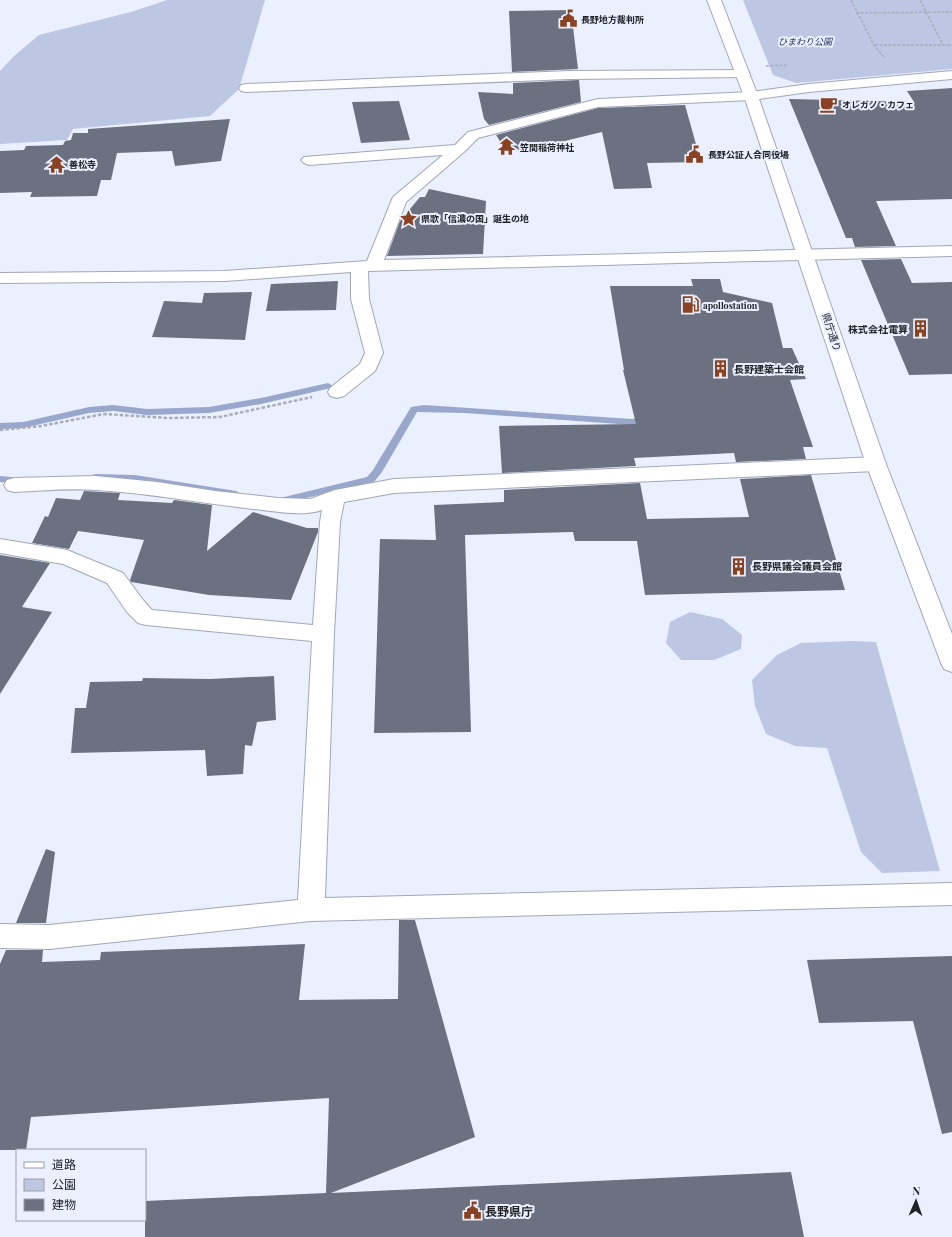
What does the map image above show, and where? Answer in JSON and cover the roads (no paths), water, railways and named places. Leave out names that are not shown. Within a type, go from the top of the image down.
[{"type":"street","name":"県庁通り","points":[[714,0],[751,96],[876,464],[947,637],[952,663]]},
{"type":"street","points":[[246,88],[569,75],[742,74]]},
{"type":"street","points":[[337,392],[368,367],[374,353],[360,299],[366,266],[399,200],[459,149],[473,135],[598,103],[751,96],[809,88],[952,75]]},
{"type":"street","points":[[309,160],[459,149]]},
{"type":"street","points":[[0,278],[225,276],[366,266],[952,251]]},
{"type":"street","points":[[14,485],[95,483],[157,489],[215,498],[278,505],[312,506],[335,497],[394,486],[876,464]]},
{"type":"street","points":[[311,910],[323,634],[330,522],[335,497]]},
{"type":"street","points":[[0,546],[67,557],[115,578],[135,606],[146,617],[323,634]]},
{"type":"street","points":[[0,936],[49,937],[311,910],[952,894]]},
{"type":"waterway","points":[[0,426],[23,425],[89,410],[113,408],[147,412],[209,410],[261,401],[328,386]]},
{"type":"waterway","points":[[275,500],[280,501],[370,480],[377,472],[414,409],[465,410],[632,422],[649,419]]},
{"type":"waterway","points":[[96,477],[135,478],[236,494]]},
{"type":"waterway","points":[[0,479],[21,481]]},
{"type":"place","name":"長野地方裁判所","points":[[568,19]]},
{"type":"place","name":"オレガノ・カフェ","points":[[829,104]]},
{"type":"place","name":"笠間稲荷神社","points":[[507,147]]},
{"type":"place","name":"長野公証人合同役場","points":[[695,154]]},
{"type":"place","name":"善松寺","points":[[56,164]]},
{"type":"place","name":"県歌「信濃の国」誕生の地","points":[[408,218]]},
{"type":"place","name":"apollostation","points":[[690,305]]},
{"type":"place","name":"株式会社電算","points":[[921,329]]},
{"type":"place","name":"長野建築士会館","points":[[721,369]]},
{"type":"place","name":"長野県議会議員会館","points":[[739,566]]},
{"type":"place","name":"長野県庁","points":[[472,1211]]},
{"type":"park label","name":"ひまわり公園","points":[[805,41]]}]
